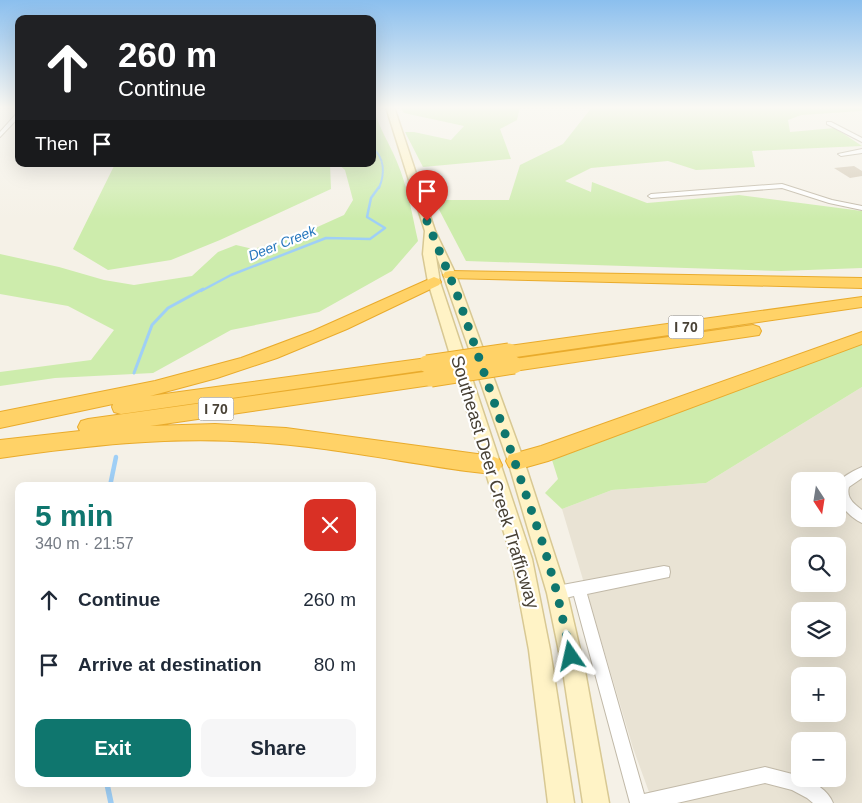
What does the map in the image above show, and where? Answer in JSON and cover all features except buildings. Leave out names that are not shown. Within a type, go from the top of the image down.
[{"type":"highway","points":[[0,422],[114,398],[239,365],[322,334],[442,279],[862,283]]},
{"type":"highway","name":"I 70","points":[[0,440],[862,302]]},
{"type":"highway","name":"I 70","points":[[512,359],[862,315]]},
{"type":"highway","points":[[516,461],[541,455],[862,338]]},
{"type":"highway","name":"I 70","points":[[0,422],[429,371]]},
{"type":"highway","points":[[0,449],[149,434],[234,433],[316,439],[433,458],[492,465]]},
{"type":"street","points":[[402,144],[430,230],[437,243],[442,279]]},
{"type":"street","points":[[841,154],[862,151]]},
{"type":"street","points":[[651,196],[782,186],[831,202],[862,208]]},
{"type":"street","points":[[430,230],[429,254],[442,279]]},
{"type":"street","name":"Southeast Deer Creek Trafficway","points":[[442,279],[516,461],[557,593],[572,662],[596,803]]},
{"type":"street","name":"Southeast Deer Creek Trafficway","points":[[442,279],[492,465],[522,559],[536,623],[561,803]]},
{"type":"street","points":[[492,465],[516,461]]},
{"type":"street","points":[[862,472],[844,484],[842,492],[848,506],[862,517]]},
{"type":"street","points":[[557,593],[664,572]]},
{"type":"street","points":[[579,589],[639,803],[765,775],[794,782],[813,792],[825,803]]},
{"type":"shaded area","points":[[862,387],[862,803],[653,803],[633,748],[562,509],[612,490],[706,483]]},
{"type":"green space","points":[[376,144],[389,144],[401,172],[418,241],[392,271],[319,312],[231,330],[153,373],[55,378],[0,386],[0,372],[91,360],[114,330],[68,306],[0,294],[0,254],[59,267],[104,280],[134,285],[192,276],[218,252],[236,245],[253,249],[293,238],[344,215],[353,200],[345,170],[342,167],[376,167]]},
{"type":"green space","points":[[411,144],[506,144],[511,159],[423,167]]},
{"type":"green space","points":[[562,144],[860,144],[862,146],[752,151],[755,167],[696,170],[668,161],[591,168],[565,181],[591,192],[592,182],[647,203],[739,195],[862,211],[862,268],[781,271],[466,261],[434,200],[509,200],[520,165]]},
{"type":"green space","points":[[114,167],[330,167],[331,189],[220,240],[171,260],[108,270],[73,249]]},
{"type":"green space","points":[[862,344],[862,387],[706,483],[612,490],[562,509],[545,493],[558,479],[552,460]]},
{"type":"waterway","name":"Deer Creek","points":[[376,152],[383,166],[379,188]]},
{"type":"waterway","name":"Deer Creek","points":[[201,291],[231,275],[326,238],[370,239],[385,228],[367,217],[371,198],[379,187]]},
{"type":"waterway","name":"Deer Creek","points":[[134,373],[152,325],[168,308],[203,289]]},
{"type":"waterway","name":"Deer Creek","points":[[111,482],[116,457]]},
{"type":"waterway","name":"Deer Creek","points":[[108,787],[111,803]]},
{"type":"route","points":[[427,221],[457,294],[516,461],[557,593],[571,656]]}]
